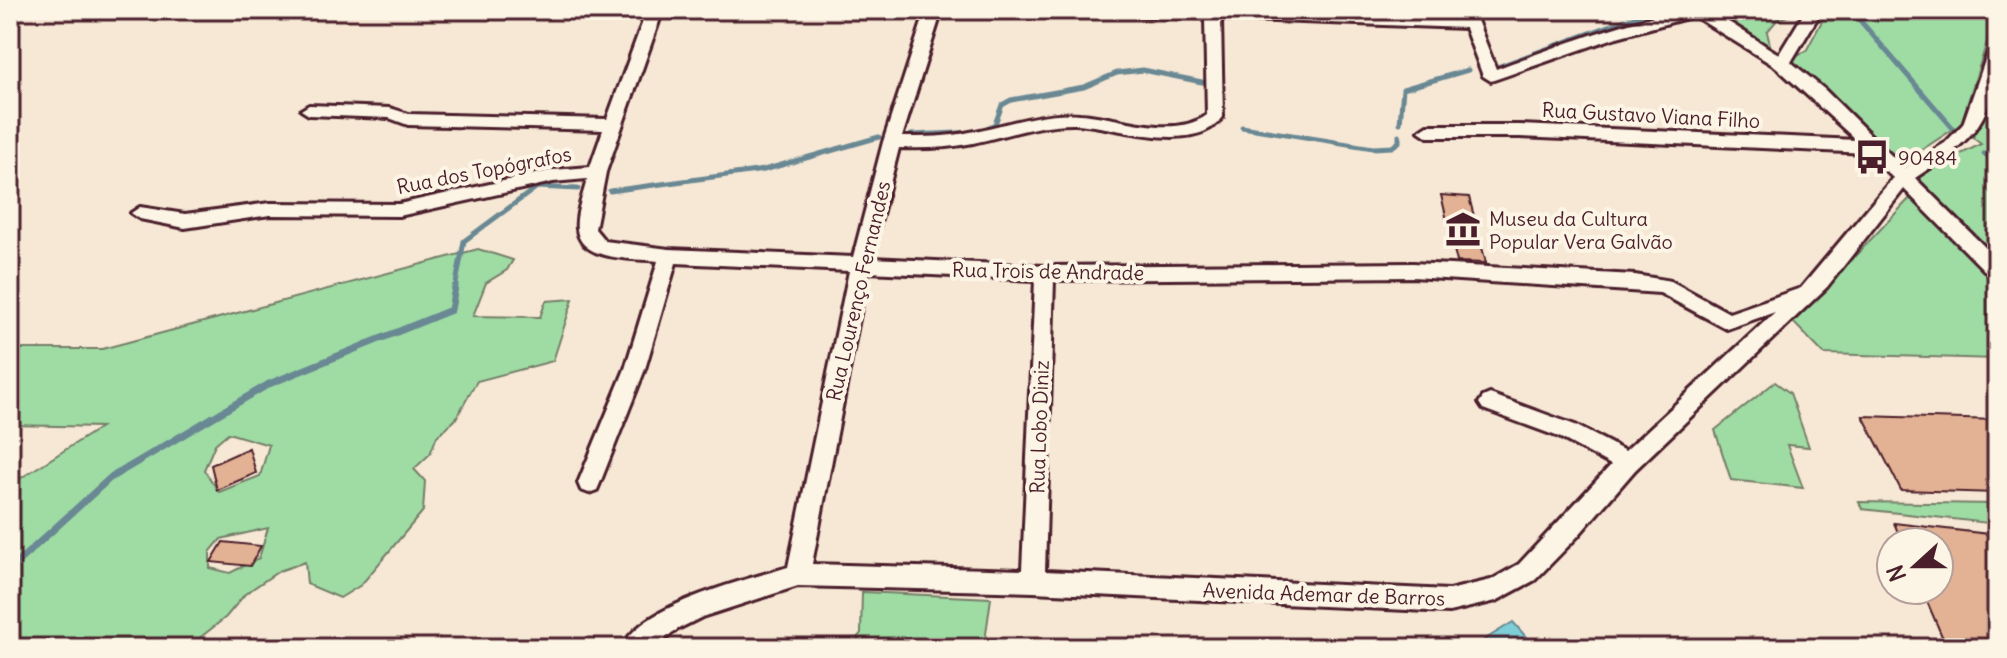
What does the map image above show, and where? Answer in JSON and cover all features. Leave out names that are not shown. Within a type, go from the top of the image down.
[{"type":"street","name":"Rua Trois de Andrade","points":[[655,10],[611,125],[597,172],[586,229],[592,242],[601,247],[669,256],[1045,273],[1413,270],[1635,282],[1664,286],[1723,320],[1741,319],[1766,335]]},
{"type":"street","name":"Rua Lourenço Fernandes","points":[[798,575],[860,265],[892,142],[934,10]]},
{"type":"street","points":[[1114,10],[1407,22],[1469,17],[1491,76],[1611,34],[1695,10],[1782,63],[1873,147],[1997,271]]},
{"type":"street","points":[[1385,10],[1407,22]]},
{"type":"street","points":[[1782,63],[1814,10]]},
{"type":"street","points":[[892,142],[949,141],[1044,118],[1093,120],[1145,129],[1192,130],[1203,127],[1215,117],[1210,12]]},
{"type":"street","name":"Avenida Ademar de Barros","points":[[634,648],[669,621],[696,607],[798,575],[1033,581],[1449,601],[1496,590],[1527,572],[1569,530],[1627,463],[1809,292],[1904,177],[1951,147],[1971,126],[1997,49]]},
{"type":"street","points":[[309,110],[390,113],[408,119],[611,125]]},
{"type":"street","name":"Rua Gustavo Viana Filho","points":[[1428,131],[1520,131],[1873,147]]},
{"type":"street","name":"Rua dos Topógrafos","points":[[140,213],[185,221],[270,209],[399,210],[553,176],[597,172]]},
{"type":"street","points":[[589,483],[635,369],[669,256]]},
{"type":"street","name":"Rua Lobo Diniz","points":[[1033,581],[1045,273]]},
{"type":"street","points":[[1741,319],[1809,292]]},
{"type":"street","points":[[1490,403],[1567,431],[1627,463]]},
{"type":"green space","points":[[1701,10],[1802,10],[1777,20],[1767,32],[1772,53]]},
{"type":"green space","points":[[1828,10],[1997,10],[1961,124],[1900,164],[1822,87],[1792,64],[1793,57],[1806,51]]},
{"type":"green space","points":[[1997,70],[1997,260],[1919,179],[1923,173],[1981,144],[1973,138]]},
{"type":"green space","points":[[1909,199],[1927,206],[1997,280],[1997,359],[1824,354],[1793,322]]},
{"type":"green space","points":[[478,249],[513,260],[507,270],[486,283],[473,316],[540,317],[546,301],[573,299],[553,361],[477,381],[455,420],[437,436],[430,454],[414,469],[425,481],[423,511],[361,585],[340,598],[307,584],[305,562],[279,571],[245,594],[226,617],[187,648],[10,648],[10,485],[101,427],[10,425],[10,355],[15,349],[102,349]],"holes":[[[228,433],[269,445],[260,476],[219,492],[204,470],[215,444]],[[268,528],[259,558],[230,573],[210,568],[210,552],[221,539]]]},
{"type":"green space","points":[[1775,382],[1790,393],[1809,447],[1787,445],[1803,488],[1731,480],[1715,430]]},
{"type":"green space","points":[[1859,502],[1997,504],[1997,524],[1862,509]]},
{"type":"green space","points":[[862,592],[991,598],[984,648],[849,648],[861,633]]},
{"type":"water","points":[[1513,622],[1527,638],[1510,648],[1491,648],[1484,640]]},
{"type":"building","name":"Museu da Cultura Popular Vera Galvão","points":[[1441,195],[1469,197],[1486,263],[1457,262]]},
{"type":"building","points":[[1863,416],[1997,420],[1997,493],[1901,490]]},
{"type":"building","points":[[249,448],[256,473],[217,490],[211,465]]},
{"type":"building","points":[[1955,530],[1997,535],[1997,648],[1947,648],[1929,606],[1955,606]]},
{"type":"building","points":[[223,542],[261,546],[250,566],[211,562]]},
{"type":"waterway","points":[[1489,70],[1653,10]]},
{"type":"waterway","points":[[1851,10],[1952,127]]},
{"type":"waterway","points":[[911,135],[980,132],[995,124],[1002,105],[1011,100],[1084,87],[1117,73],[1143,70],[1202,82]]},
{"type":"waterway","points":[[1400,123],[1403,89],[1468,70]]},
{"type":"waterway","points":[[1242,127],[1373,148],[1392,147],[1399,142],[1399,135]]},
{"type":"waterway","points":[[610,191],[764,170],[879,137]]},
{"type":"waterway","points":[[1984,154],[1997,163]]},
{"type":"waterway","points":[[455,289],[464,241],[537,187],[578,189]]},
{"type":"waterway","points":[[10,569],[110,478],[269,384],[451,310],[455,287]]},
{"type":"place","name":"90484","points":[[1872,157]]},
{"type":"place","name":"Museu da Cultura Popular Vera Galvão","points":[[1463,229]]}]
